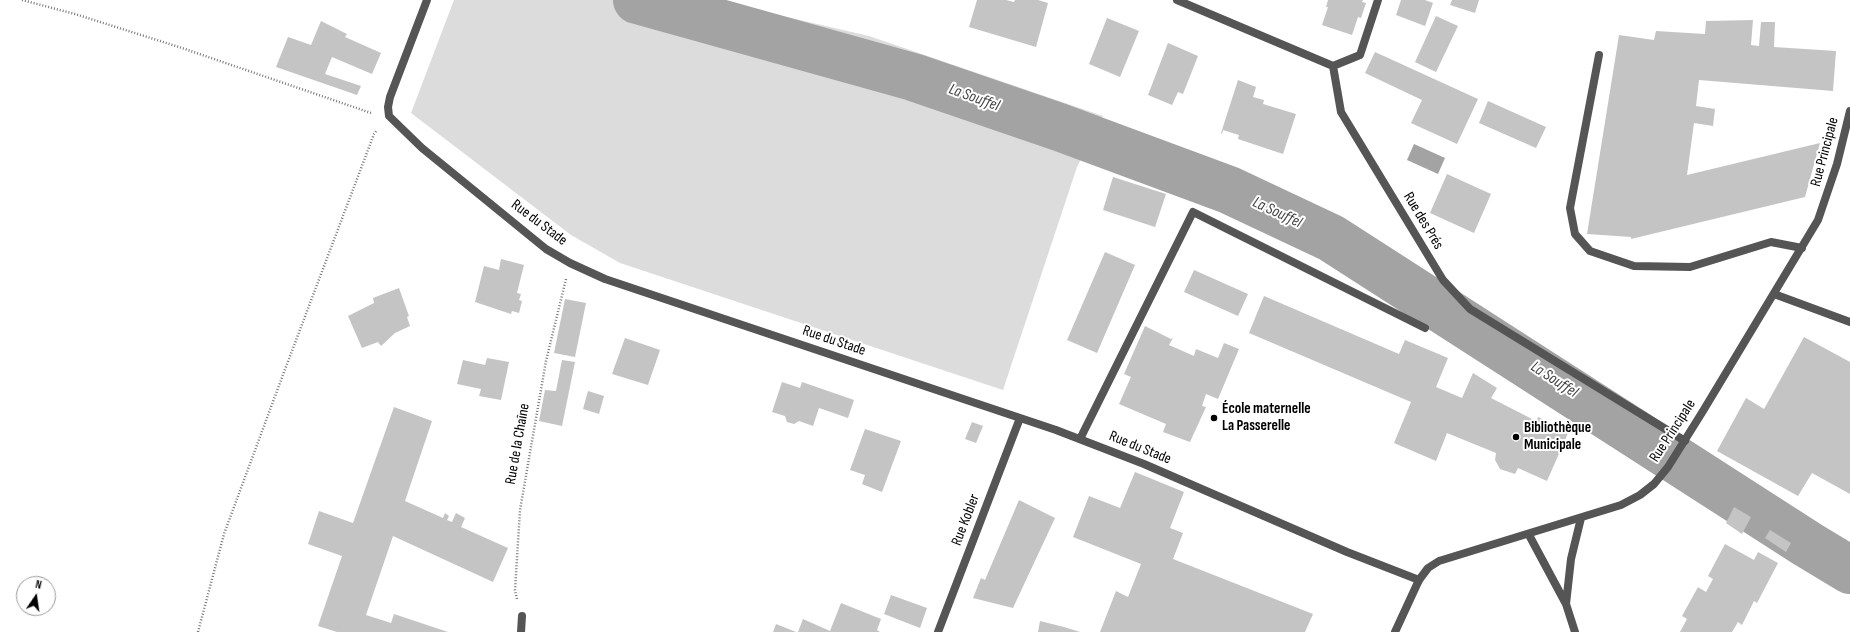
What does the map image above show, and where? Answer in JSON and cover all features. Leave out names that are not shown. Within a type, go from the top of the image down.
[{"type":"street","points":[[389,116],[388,107],[390,97],[427,0]]},
{"type":"street","points":[[1177,0],[1333,66],[1360,55],[1378,0]]},
{"type":"street","points":[[1599,55],[1570,208],[1575,234],[1590,251],[1634,266],[1690,267],[1771,242],[1802,248]]},
{"type":"street","name":"Rue des Prés","points":[[1333,66],[1341,112],[1443,280],[1470,309],[1685,441]]},
{"type":"street","name":"Rue Principale","points":[[1395,632],[1419,580],[1428,568],[1439,561],[1529,535],[1621,505],[1640,495],[1654,484],[1668,467],[1685,441],[1818,220],[1829,191],[1850,111]]},
{"type":"street","name":"Rue du Stade","points":[[389,116],[422,148],[546,249],[570,263],[613,281],[1080,439],[1144,464],[1347,552],[1419,580]]},
{"type":"street","points":[[1080,439],[1193,212],[1425,328]]},
{"type":"street","points":[[1774,294],[1850,322]]},
{"type":"street","name":"Rue Kobler","points":[[938,632],[1020,418]]},
{"type":"street","points":[[1566,604],[1571,559],[1581,518]]},
{"type":"street","points":[[1529,535],[1566,604],[1576,632]]},
{"type":"street","points":[[521,632],[522,616]]},
{"type":"path","points":[[22,0],[82,16],[182,48],[369,112],[389,116],[374,134],[224,534],[198,632]]},
{"type":"path","name":"Rue de la Chaîne","points":[[522,616],[515,590],[520,510],[546,361],[570,263]]},
{"type":"shaded area","points":[[454,0],[713,0],[869,36],[1103,116],[1077,167],[1003,390],[620,263],[571,235],[411,113]]},
{"type":"shaded area","points":[[1414,144],[1445,158],[1438,174],[1407,160]]},
{"type":"building","points":[[977,0],[1006,0],[1014,2],[1015,0],[1038,0],[1048,3],[1036,47],[969,27]]},
{"type":"building","points":[[1328,0],[1363,0],[1362,2],[1366,3],[1361,18],[1358,17],[1352,35],[1322,25],[1328,7],[1326,7]]},
{"type":"building","points":[[1401,0],[1425,0],[1433,3],[1425,26],[1396,15]]},
{"type":"building","points":[[1452,0],[1479,0],[1475,13],[1450,5]]},
{"type":"building","points":[[1436,16],[1458,26],[1436,72],[1415,62]]},
{"type":"building","points":[[1107,18],[1139,31],[1120,77],[1089,64]]},
{"type":"building","points":[[1753,20],[1751,45],[1759,46],[1761,22],[1775,22],[1774,47],[1836,51],[1833,91],[1699,80],[1696,106],[1715,109],[1713,126],[1694,123],[1687,175],[1820,143],[1805,197],[1631,239],[1631,237],[1587,234],[1619,35],[1654,40],[1656,31],[1705,34],[1706,21]]},
{"type":"building","points":[[321,21],[347,34],[345,37],[381,53],[372,74],[332,57],[325,74],[361,86],[357,95],[276,67],[288,37],[311,45]]},
{"type":"building","points":[[1168,43],[1198,56],[1183,94],[1178,92],[1172,105],[1148,95]]},
{"type":"building","points":[[1375,52],[1478,99],[1457,144],[1411,123],[1422,100],[1365,73]]},
{"type":"building","points":[[1238,80],[1256,87],[1253,97],[1264,100],[1263,104],[1296,114],[1283,154],[1238,139],[1239,135],[1223,130],[1222,134],[1221,133]]},
{"type":"building","points":[[1488,101],[1546,127],[1536,148],[1479,123]]},
{"type":"building","points":[[1447,174],[1491,194],[1474,233],[1430,213]]},
{"type":"building","points":[[1113,177],[1166,194],[1155,227],[1103,210]]},
{"type":"building","points":[[1105,252],[1135,265],[1097,353],[1067,340]]},
{"type":"building","points":[[501,259],[524,265],[517,293],[521,294],[519,300],[522,301],[519,313],[512,311],[511,314],[475,302],[484,266],[499,270]]},
{"type":"building","points":[[1194,270],[1248,294],[1238,316],[1184,292]]},
{"type":"building","points":[[399,288],[409,316],[407,317],[410,326],[395,333],[381,346],[378,342],[362,348],[348,316],[374,303],[373,298]]},
{"type":"building","points":[[1264,296],[1399,354],[1405,340],[1448,358],[1436,387],[1462,398],[1473,373],[1497,388],[1491,398],[1536,421],[1538,417],[1569,431],[1547,481],[1518,468],[1515,474],[1500,469],[1495,460],[1496,453],[1447,433],[1436,461],[1394,443],[1411,402],[1249,333]]},
{"type":"building","points":[[565,299],[586,303],[575,357],[554,353]]},
{"type":"building","points":[[1145,326],[1171,339],[1173,338],[1169,345],[1194,356],[1196,349],[1218,358],[1224,343],[1239,349],[1218,399],[1206,394],[1202,406],[1206,407],[1190,442],[1163,432],[1166,424],[1119,404],[1131,377],[1124,374]]},
{"type":"building","points":[[1804,337],[1850,362],[1850,494],[1812,473],[1798,496],[1717,451],[1746,398],[1764,409]]},
{"type":"building","points":[[625,338],[660,350],[648,385],[612,374]]},
{"type":"building","points":[[487,358],[509,362],[501,400],[479,396],[481,389],[457,384],[463,360],[485,365]]},
{"type":"building","points":[[562,360],[575,362],[562,426],[539,421],[545,390],[556,391]]},
{"type":"building","points":[[782,382],[800,388],[802,382],[854,400],[848,418],[819,408],[813,426],[799,421],[794,424],[787,422],[785,416],[772,412]]},
{"type":"building","points":[[588,391],[604,396],[599,414],[583,409]]},
{"type":"building","points":[[394,407],[432,421],[405,501],[443,518],[445,513],[449,516],[447,520],[452,522],[456,513],[465,518],[461,527],[508,548],[493,582],[393,536],[366,615],[391,623],[394,614],[448,632],[337,632],[318,626],[342,556],[308,544],[319,511],[353,523]]},
{"type":"building","points":[[972,422],[983,426],[976,443],[965,439]]},
{"type":"building","points":[[865,429],[901,441],[882,492],[862,484],[865,475],[850,470]]},
{"type":"building","points":[[1135,472],[1184,492],[1170,528],[1183,533],[1173,559],[1313,614],[1305,632],[1100,632],[1116,591],[1128,597],[1141,564],[1073,537],[1089,496],[1120,508]]},
{"type":"building","points":[[1019,500],[1055,518],[1013,608],[973,598],[981,578],[985,580]]},
{"type":"building","points":[[1734,507],[1751,517],[1742,534],[1726,523]]},
{"type":"building","points":[[1770,530],[1791,543],[1786,552],[1765,538]]},
{"type":"building","points":[[1725,544],[1754,560],[1758,552],[1778,563],[1757,603],[1754,601],[1742,625],[1738,622],[1732,632],[1680,632],[1687,619],[1682,616],[1698,587],[1706,592],[1713,579],[1708,576]]},
{"type":"building","points":[[891,595],[927,608],[920,628],[884,614]]},
{"type":"building","points":[[841,603],[881,619],[877,630],[880,632],[798,632],[803,619],[830,631]]},
{"type":"building","points":[[1040,621],[1064,627],[1080,632],[1038,632]]},
{"type":"building","points":[[776,624],[796,632],[773,632]]},
{"type":"waterway","name":"La Souffel","points":[[637,0],[913,77],[1059,127],[1229,190],[1331,238],[1807,544],[1850,570]]},
{"type":"place","name":"École maternelle La Passerelle","points":[[1214,418]]},
{"type":"place","name":"Bibliothèque Municipale","points":[[1516,437]]}]
